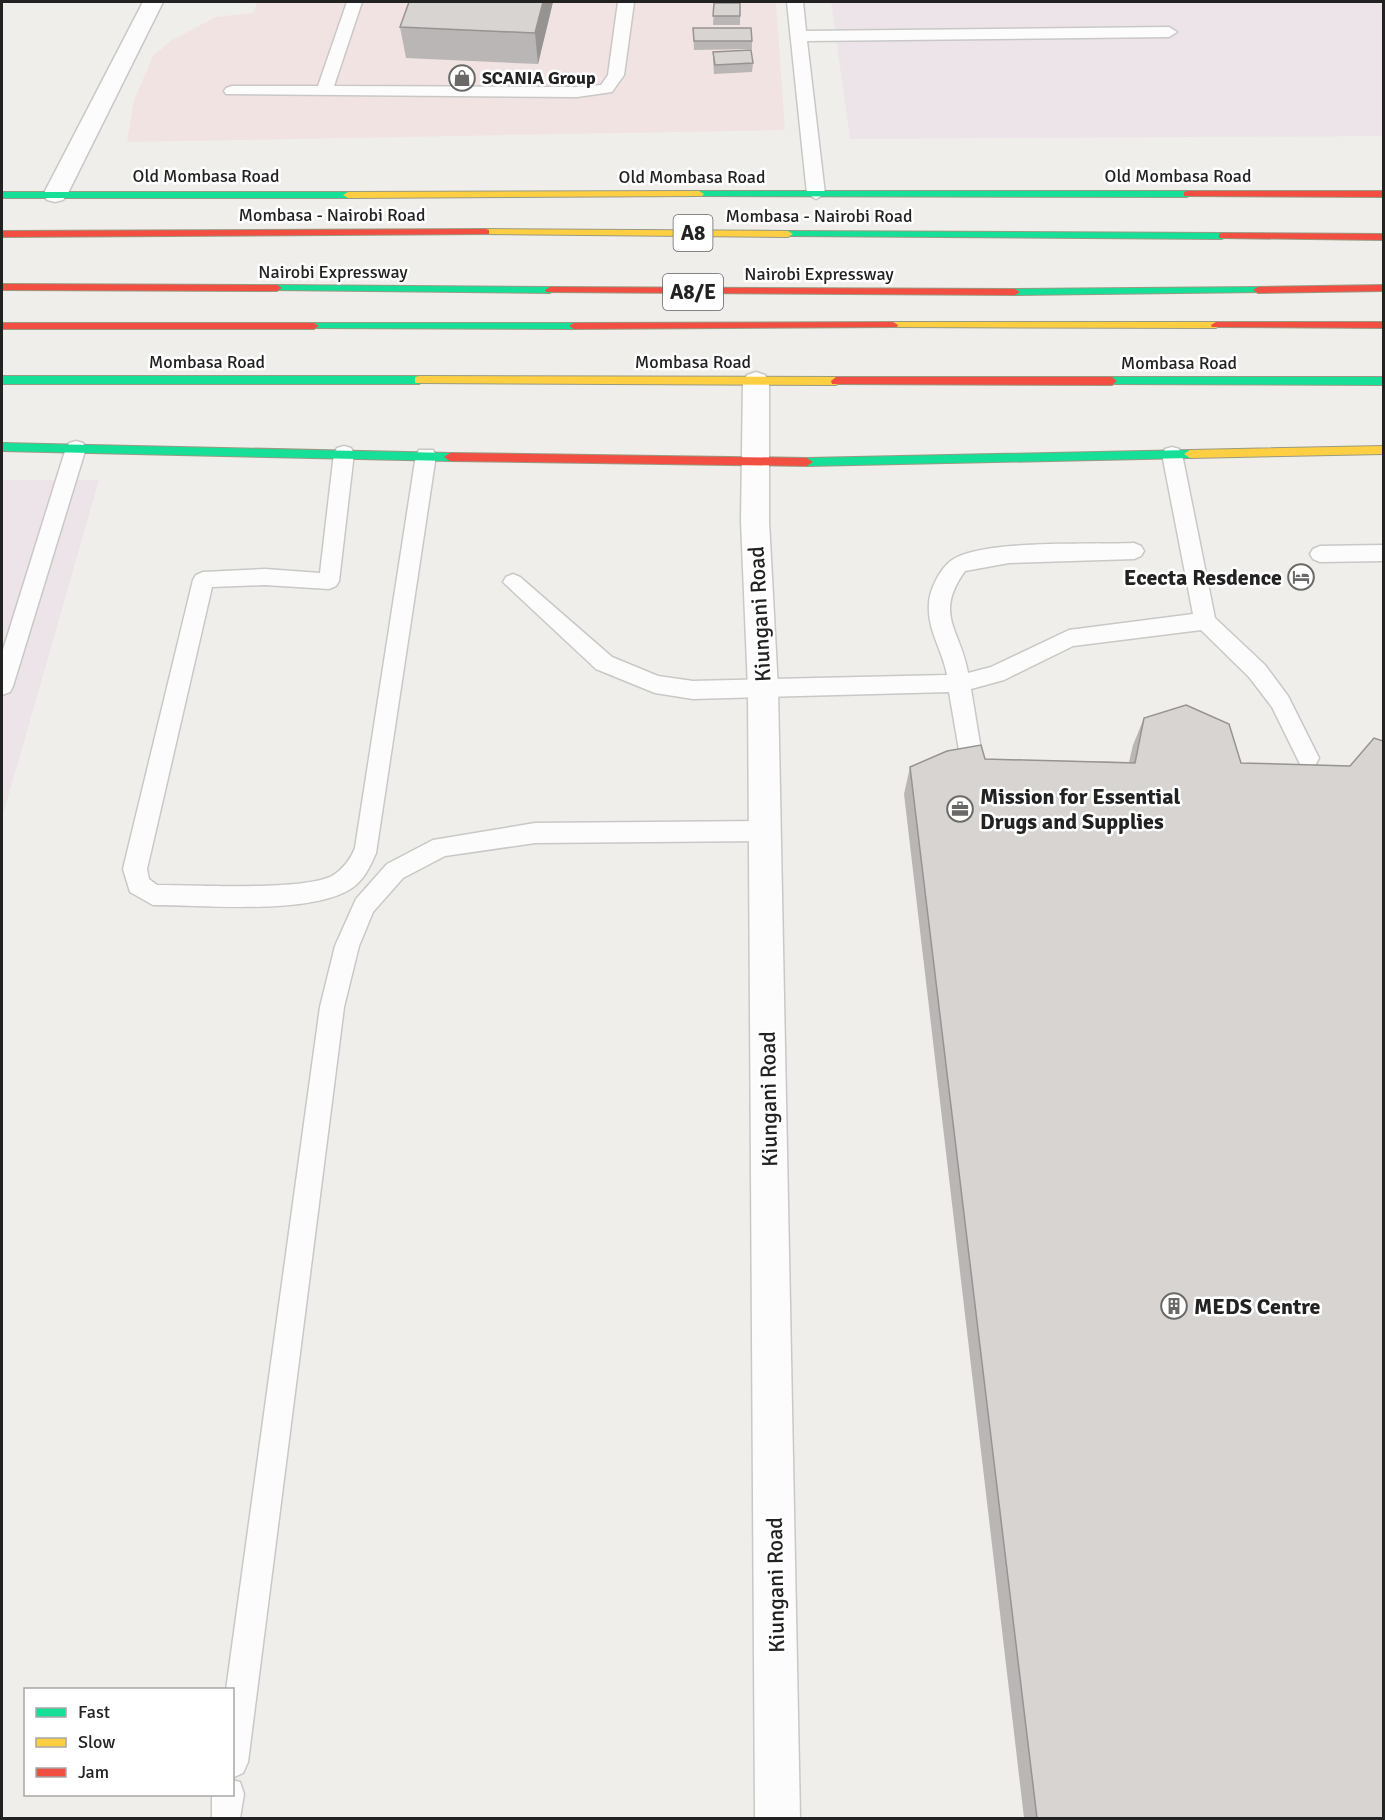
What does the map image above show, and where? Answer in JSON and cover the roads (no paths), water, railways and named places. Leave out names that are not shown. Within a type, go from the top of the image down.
[{"type":"main road","name":"Old Mombasa Road","points":[[2,195],[1383,194]]},
{"type":"main road","name":"Mombasa - Nairobi Road","points":[[2,234],[498,232],[1383,237]]},
{"type":"main road","name":"Nairobi Expressway","points":[[2,287],[1078,292],[1383,288]]},
{"type":"main road","name":"A8/E","points":[[2,326],[1383,325]]},
{"type":"main road","name":"Mombasa Road","points":[[2,380],[1383,381]]},
{"type":"main road","points":[[2,447],[756,463],[1383,450]]},
{"type":"street","points":[[55,195],[153,2]]},
{"type":"street","name":"Kiungani Road","points":[[756,381],[755,520],[763,689],[778,1818]]},
{"type":"lane","points":[[324,91],[354,2]]},
{"type":"lane","points":[[232,91],[577,92],[606,89],[616,75],[626,2]]},
{"type":"lane","points":[[795,2],[816,194]]},
{"type":"lane","points":[[798,36],[1169,32]]},
{"type":"lane","points":[[2,686],[76,448]]},
{"type":"lane","points":[[344,453],[329,581],[265,577],[203,580],[135,870],[138,885],[153,895],[310,892],[338,884],[360,866],[367,848],[426,455]]},
{"type":"lane","points":[[1172,454],[1205,621],[1257,672],[1280,702],[1308,758]]},
{"type":"lane","points":[[971,756],[956,659],[943,634],[939,604],[944,585],[958,566],[978,559],[1009,555],[1134,551]]},
{"type":"lane","points":[[1320,554],[1383,554]]},
{"type":"lane","points":[[513,582],[604,663],[630,676],[656,684],[693,690],[960,683],[996,674],[1069,638],[1205,621]]},
{"type":"lane","points":[[234,1747],[332,1007],[347,946],[364,906],[395,871],[441,847],[535,832],[764,831]]},
{"type":"place","name":"SCANIA Group","points":[[462,78]]},
{"type":"place","name":"Ececta Resdence","points":[[1301,577]]},
{"type":"place","name":"Mission for Essential Drugs and Supplies","points":[[960,809]]},
{"type":"place","name":"MEDS Centre","points":[[1174,1306]]}]
